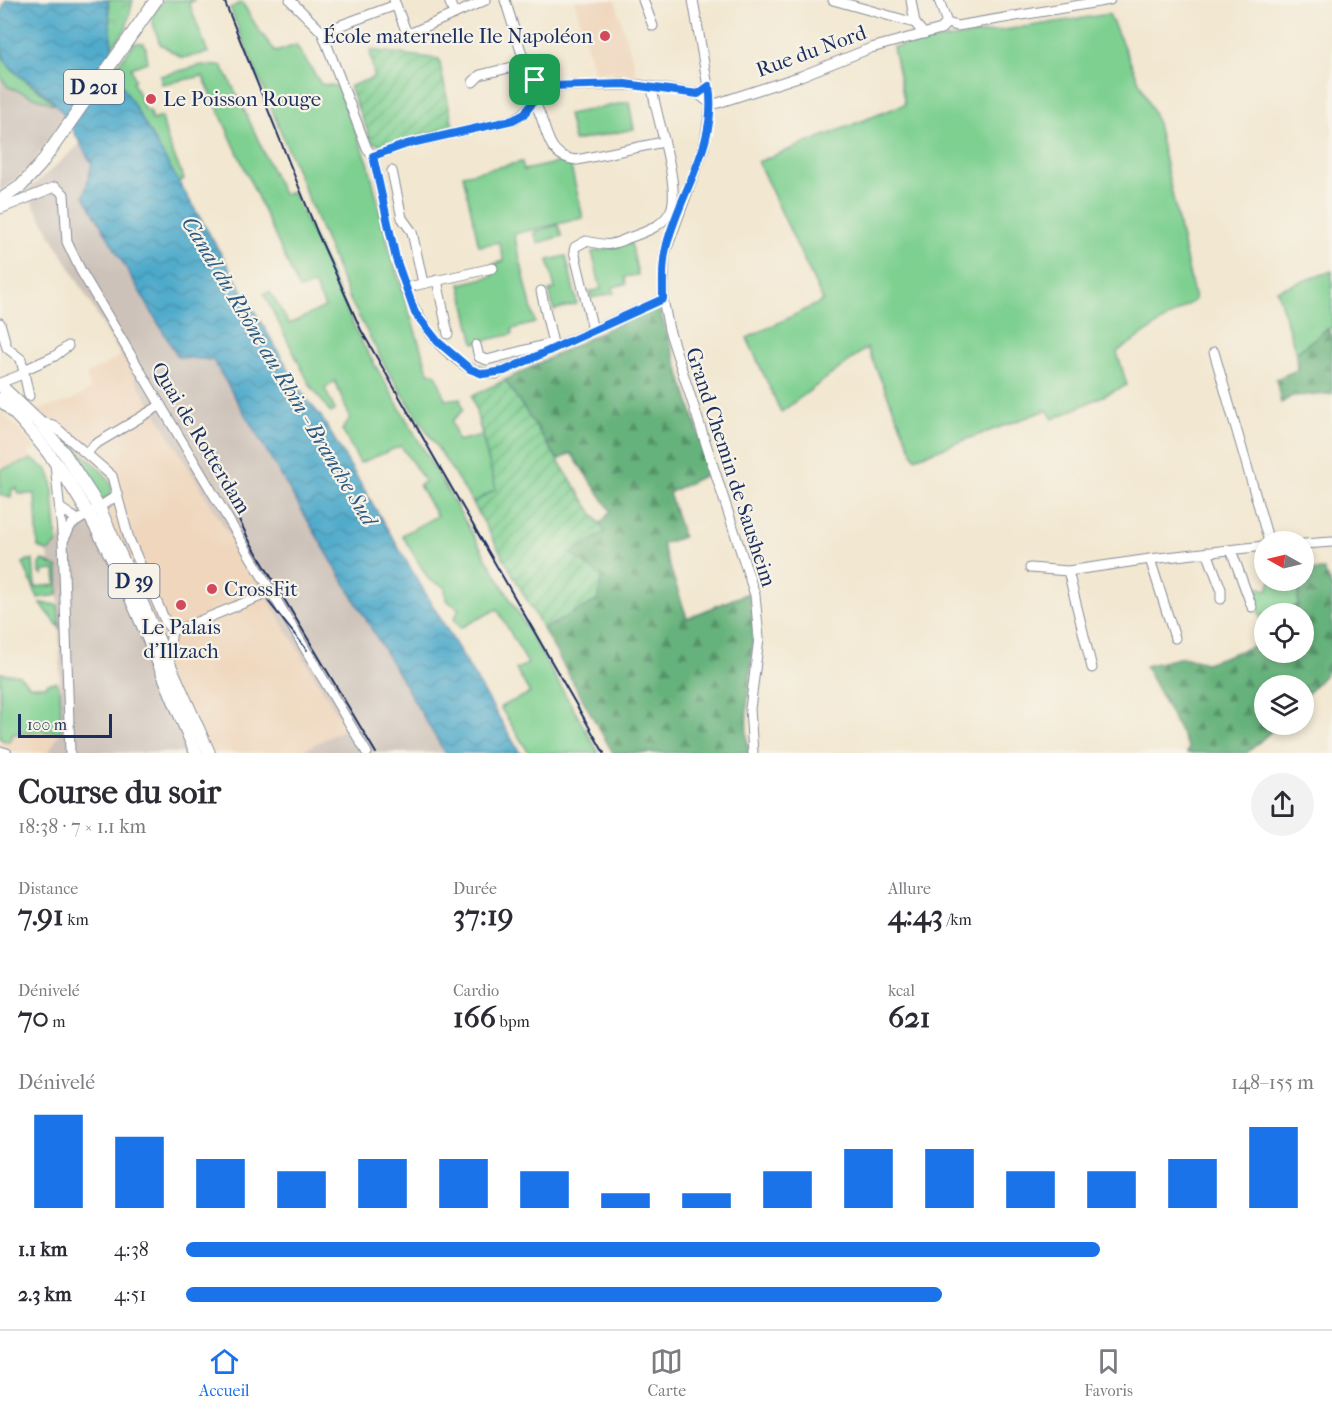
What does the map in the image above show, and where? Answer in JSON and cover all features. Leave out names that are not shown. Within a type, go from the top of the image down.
[{"type":"main road","name":"D 201","points":[[0,200],[29,178],[156,0]]},
{"type":"main road","name":"D 39","points":[[0,384],[38,421],[64,453],[95,510],[168,659],[209,753]]},
{"type":"main road","name":"D 39","points":[[0,399],[29,428],[95,510],[196,753]]},
{"type":"street","points":[[290,0],[321,32],[367,149],[373,156],[404,288],[415,313],[455,359],[483,374],[496,374],[553,346],[663,299]]},
{"type":"street","points":[[448,0],[454,14]]},
{"type":"street","points":[[321,32],[395,3],[406,31],[411,33],[486,0]]},
{"type":"street","points":[[505,0],[525,64],[535,80]]},
{"type":"street","points":[[643,0],[653,26]]},
{"type":"street","name":"Grand Chemin de Sausheim","points":[[693,0],[711,104],[704,147],[666,245],[663,299],[669,330],[755,595],[759,638],[750,709],[753,753]]},
{"type":"street","points":[[833,0],[860,4],[915,23]]},
{"type":"street","points":[[911,0],[915,23],[924,34]]},
{"type":"street","points":[[939,0],[947,22],[957,26],[1110,0]]},
{"type":"street","name":"Rue du Nord","points":[[711,104],[801,76],[871,48],[941,29],[947,22]]},
{"type":"street","points":[[473,82],[480,75],[525,64]]},
{"type":"street","points":[[535,80],[543,79],[547,86]]},
{"type":"street","points":[[535,80],[532,88],[550,146],[567,158],[578,160],[663,142]]},
{"type":"street","points":[[547,86],[620,84],[652,87],[698,94],[711,104]]},
{"type":"street","points":[[373,156],[407,144],[513,120],[544,92],[547,86]]},
{"type":"street","points":[[698,94],[709,86]]},
{"type":"street","points":[[593,330],[574,251],[575,247],[586,241],[603,247],[642,234],[665,219],[674,200],[652,87]]},
{"type":"street","points":[[392,171],[402,218],[411,232],[423,283]]},
{"type":"street","name":"Quai de Rotterdam","points":[[0,209],[55,188],[64,194],[65,233],[71,252],[158,407],[367,753]]},
{"type":"street","points":[[404,288],[493,268]]},
{"type":"street","points":[[436,280],[448,334]]},
{"type":"street","points":[[541,291],[553,346]]},
{"type":"street","points":[[0,322],[7,348],[21,359],[29,396]]},
{"type":"street","points":[[477,345],[483,359],[553,346]]},
{"type":"street","points":[[0,384],[55,356],[68,346]]},
{"type":"street","points":[[1214,352],[1266,531]]},
{"type":"street","points":[[508,355],[511,368]]},
{"type":"street","points":[[87,453],[94,445],[158,407]]},
{"type":"street","points":[[38,421],[52,425],[112,476],[129,539],[166,623],[172,630],[168,659]]},
{"type":"street","points":[[54,458],[63,541],[61,600],[72,751]]},
{"type":"street","points":[[63,541],[68,528],[118,495]]},
{"type":"street","points":[[60,508],[78,520]]},
{"type":"street","points":[[1314,543],[1332,542]]},
{"type":"street","points":[[1030,568],[1068,571],[1254,547]]},
{"type":"street","points":[[1231,550],[1252,607]]},
{"type":"street","points":[[1207,552],[1221,589],[1221,599]]},
{"type":"street","points":[[1150,559],[1175,638]]},
{"type":"street","points":[[1068,571],[1092,668]]},
{"type":"street","points":[[172,630],[271,592]]},
{"type":"street","points":[[0,751],[7,753]]},
{"type":"shaded area","name":"École maternelle Ile Napoléon","points":[[574,0],[615,0],[638,78],[615,78],[613,71],[595,74]]},
{"type":"shaded area","points":[[0,76],[8,87],[55,105],[64,119],[28,169],[0,192]]},
{"type":"shaded area","points":[[80,144],[92,164],[84,194],[213,360],[445,753],[298,753],[346,728],[121,356],[26,192]]},
{"type":"shaded area","points":[[121,356],[347,728],[298,753],[201,753],[92,507],[54,430],[36,410],[70,401],[91,389],[86,375]]},
{"type":"shaded area","points":[[0,410],[37,449],[29,452],[32,459],[0,470]]},
{"type":"shaded area","points":[[92,507],[201,753],[48,753],[61,731],[58,568],[49,565],[48,552],[56,546],[71,518]]},
{"type":"shaded area","points":[[61,731],[48,753],[0,753],[0,739],[13,734]]},
{"type":"green space","points":[[108,0],[133,0],[126,29],[112,47]]},
{"type":"green space","points":[[164,0],[195,0],[189,3],[208,53],[182,58],[160,44],[151,17]]},
{"type":"green space","points":[[242,2],[258,29],[276,52],[296,45],[321,84],[337,86],[368,162],[390,252],[428,371],[437,376],[445,400],[460,398],[463,410],[452,421],[458,441],[482,435],[496,489],[473,503],[388,371],[350,300],[230,8]]},
{"type":"green space","points":[[1109,14],[1156,119],[1195,300],[1117,352],[1127,385],[1053,419],[1047,410],[915,458],[867,348],[781,412],[747,338],[823,301],[758,162],[905,104],[893,47]]},
{"type":"green space","points":[[135,43],[143,43],[146,48],[147,62],[131,68],[135,79],[133,82],[145,110],[150,111],[152,120],[162,117],[167,139],[184,179],[178,183],[119,80],[116,67]]},
{"type":"green space","points":[[370,50],[439,59],[453,127],[383,146],[372,142],[349,87],[374,77]]},
{"type":"green space","points":[[0,51],[17,74],[55,105],[8,87],[0,76]]},
{"type":"green space","points":[[202,65],[222,66],[283,194],[293,192],[361,341],[599,753],[529,753],[500,707],[530,693],[516,669],[528,664],[497,609],[460,628],[454,619],[459,609],[446,600],[445,587],[429,580],[402,535],[437,516],[419,485],[425,481],[401,446],[360,463],[342,430],[350,418],[335,381],[325,389],[335,410],[331,413],[310,385],[264,294],[270,292],[289,324],[325,307],[314,285],[299,289],[203,76],[162,84],[160,76]]},
{"type":"green space","points":[[629,102],[634,129],[574,141],[568,114]]},
{"type":"green space","points":[[522,162],[524,170],[560,162],[570,163],[583,218],[514,234],[535,323],[512,329],[513,334],[474,343],[460,284],[493,276],[491,265],[504,261],[499,242],[479,246],[463,175]]},
{"type":"green space","points":[[558,225],[562,236],[538,243],[534,232]]},
{"type":"green space","points":[[631,243],[638,275],[625,277],[626,284],[613,287],[614,293],[591,298],[589,292],[601,289],[592,252]]},
{"type":"green space","points":[[566,256],[577,304],[554,310],[549,291],[555,289],[548,260]]},
{"type":"green space","points":[[1332,271],[1332,329],[1327,329],[1296,353],[1277,290]]},
{"type":"green space","points":[[652,307],[660,311],[711,472],[669,493],[683,537],[662,544],[687,618],[748,593],[753,633],[747,713],[749,753],[613,753],[543,629],[598,600],[570,553],[604,532],[600,524],[611,511],[571,453],[558,460],[505,380]]},
{"type":"green space","points":[[1327,329],[1332,335],[1332,394],[1292,396],[1281,403],[1276,379],[1297,370],[1296,353]]},
{"type":"green space","points":[[505,380],[605,532],[571,553],[602,577],[598,600],[543,629],[473,503],[496,489],[472,396]]},
{"type":"green space","points":[[54,432],[89,459],[106,476],[112,491],[102,501]]},
{"type":"green space","points":[[32,459],[48,470],[52,481],[57,543],[48,552],[38,547],[35,494],[18,494],[17,488],[12,489],[11,498],[0,495],[0,470]]},
{"type":"green space","points":[[33,560],[35,587],[56,585],[55,570],[44,571],[43,575],[40,573],[40,564],[43,560],[58,568],[58,595],[38,598],[23,563]]},
{"type":"green space","points":[[1314,570],[1324,570],[1332,589],[1332,667],[1314,686],[1314,675],[1254,675],[1254,735],[1267,735],[1247,753],[1187,753],[1189,748],[1145,666],[1183,657],[1206,663],[1254,646],[1254,663],[1314,663],[1314,603],[1298,603],[1299,591],[1314,591]]},
{"type":"green space","points":[[1249,585],[1254,586],[1254,591],[1299,591],[1298,603],[1255,603]]},
{"type":"green space","points":[[40,603],[58,605],[60,628]]},
{"type":"green space","points":[[0,673],[19,675],[30,686],[45,686],[56,682],[60,691],[61,731],[13,734],[9,742],[0,739]]},
{"type":"water","name":"Canal du Rhône au Rhin - Branche Sud","points":[[6,0],[108,0],[112,47],[119,80],[306,399],[320,415],[520,753],[445,753],[213,360],[178,357],[84,196],[92,164],[72,129],[49,97],[14,72],[4,57],[0,23],[1,11]]},
{"type":"railway","points":[[224,0],[317,232],[361,330],[604,753]]},
{"type":"railway","points":[[230,501],[249,540],[376,753]]},
{"type":"railway","points":[[268,601],[307,650]]},
{"type":"place","name":"École maternelle Ile Napoléon","points":[[605,36]]},
{"type":"place","name":"Le Poisson Rouge","points":[[151,99]]},
{"type":"place","name":"CrossFit","points":[[212,589]]},
{"type":"place","name":"Le Palais d'Illzach","points":[[181,605]]},
{"type":"route","points":[[543,79],[547,86],[625,84],[698,94],[709,86],[711,104],[708,127],[698,166],[666,245],[663,299],[504,371],[496,374],[483,374],[455,359],[415,313],[404,288],[396,259],[373,156],[407,144],[516,119],[524,114],[539,94],[532,88],[535,80],[543,79]]}]
